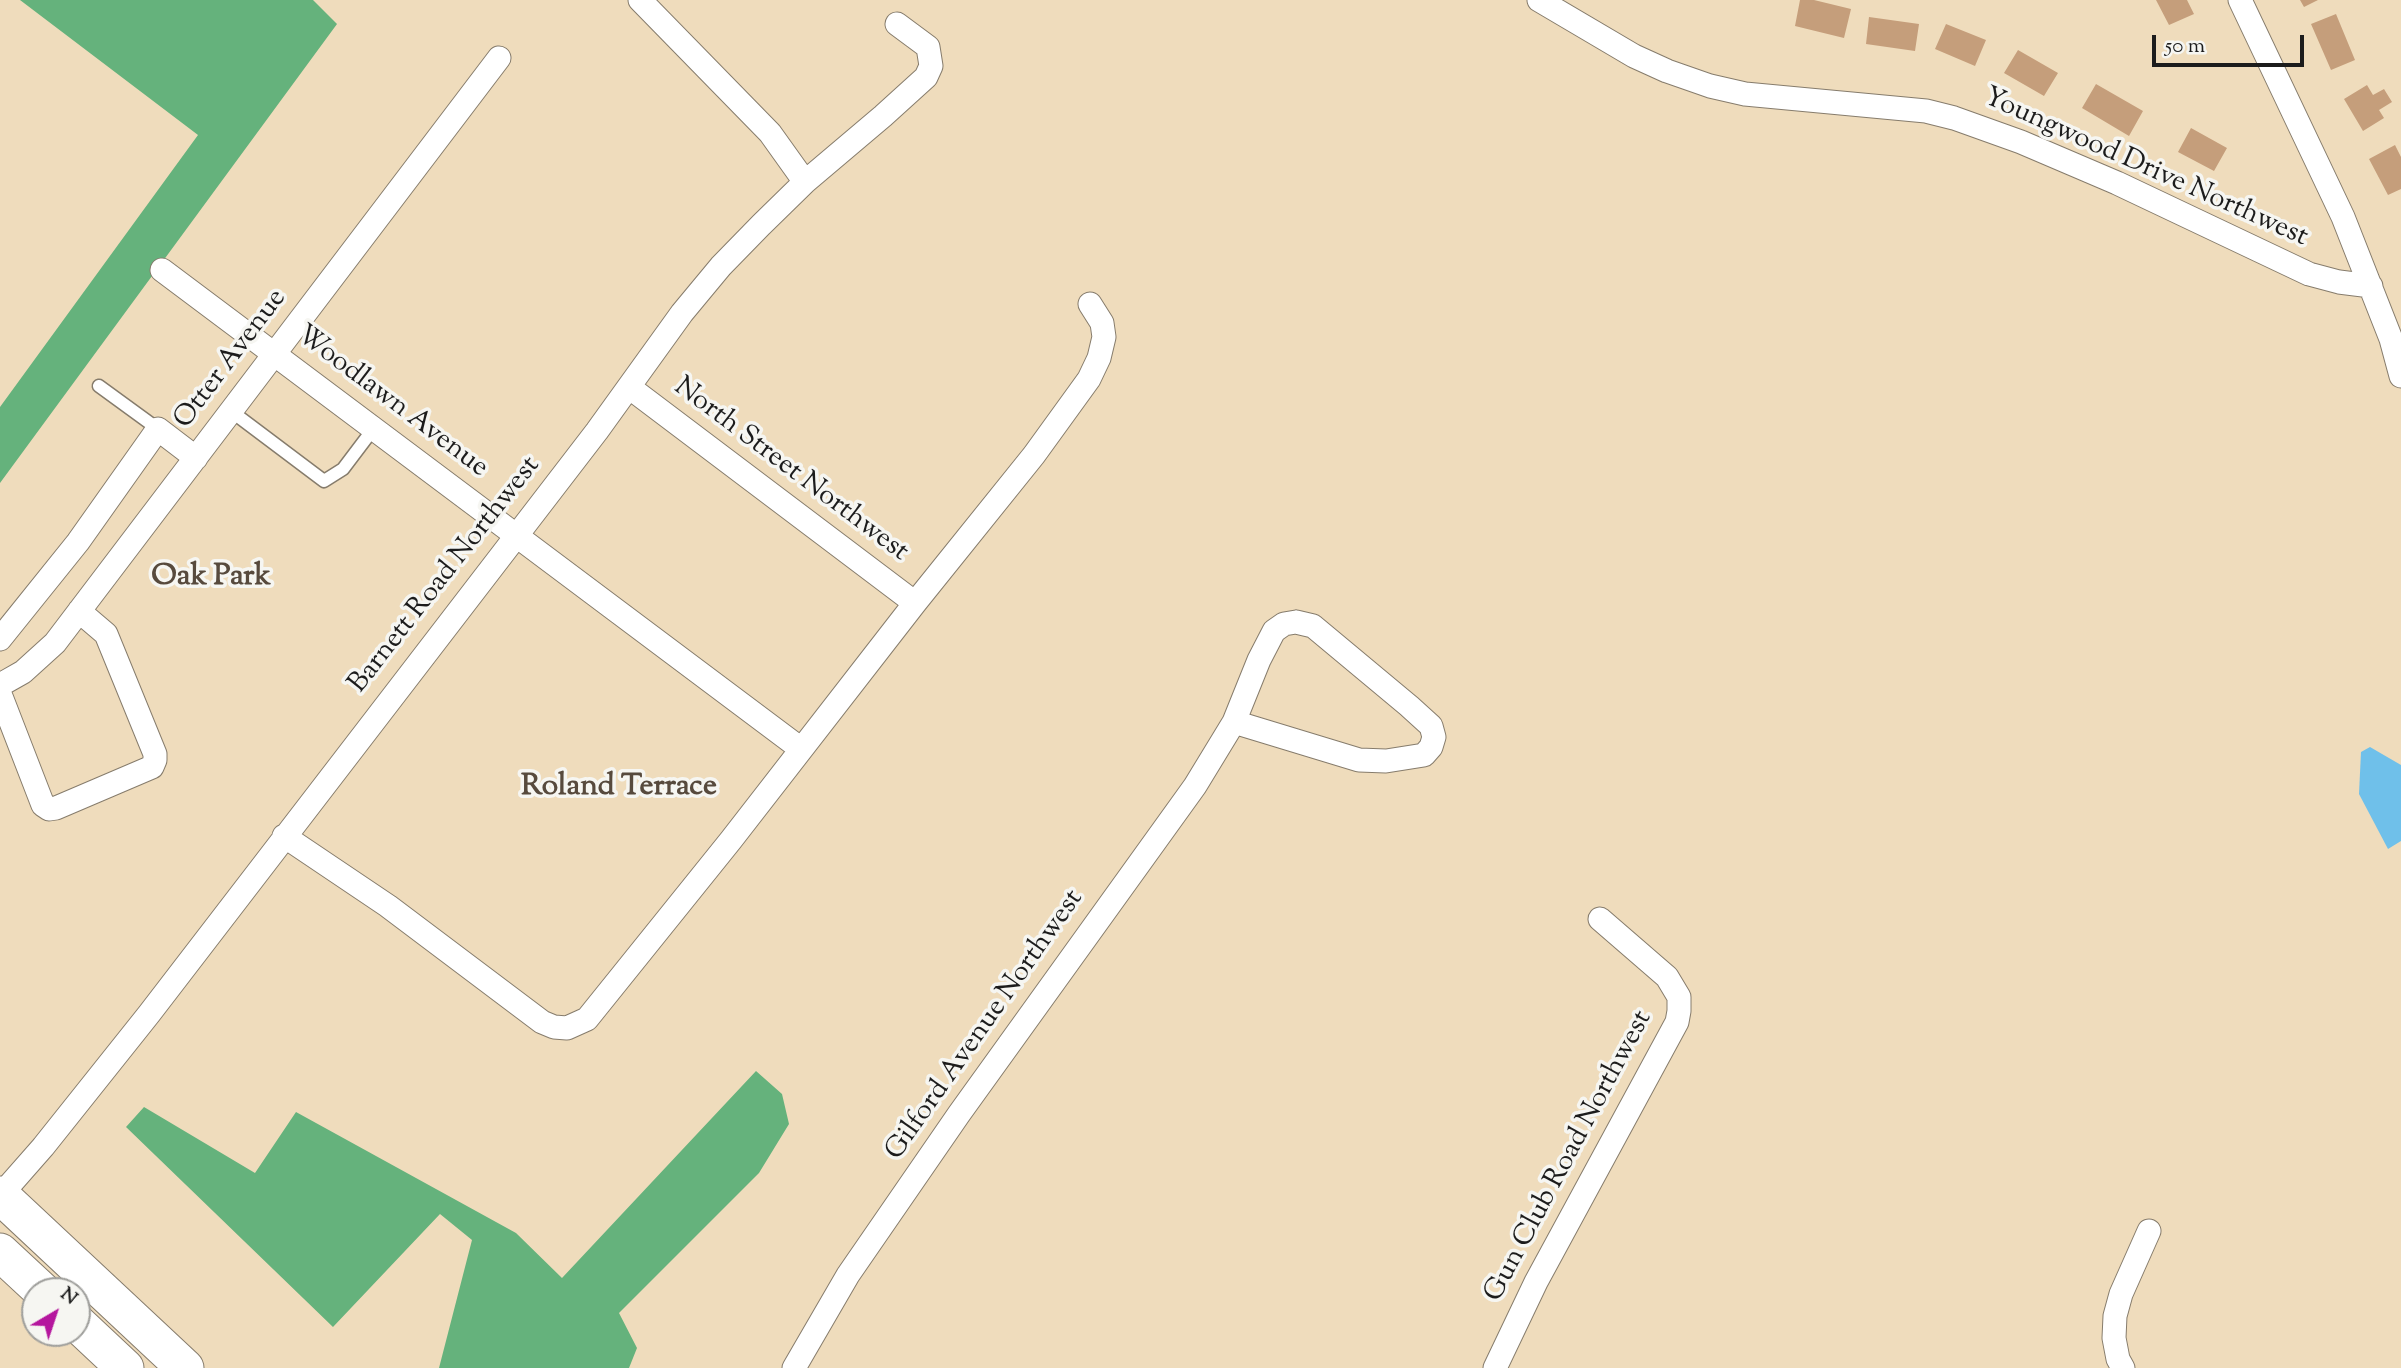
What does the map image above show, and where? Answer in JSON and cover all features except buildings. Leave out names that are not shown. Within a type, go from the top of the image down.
[{"type":"main road","points":[[0,1195],[185,1368]]},
{"type":"main road","points":[[0,1252],[27,1277]]},
{"type":"main road","points":[[91,1336],[125,1368]]},
{"type":"street","points":[[640,0],[770,133],[805,182]]},
{"type":"street","name":"Youngwood Drive Northwest","points":[[1539,0],[1634,57],[1710,86],[1745,94],[1926,111],[1954,118],[2021,142],[2117,183],[2309,274],[2339,282],[2371,286]]},
{"type":"street","points":[[2240,0],[2343,217],[2391,339],[2401,376]]},
{"type":"street","name":"Barnett Road Northwest","points":[[0,1195],[43,1147],[149,1014],[629,387],[682,313],[721,266],[805,182],[926,76],[931,66],[928,47],[897,24]]},
{"type":"street","name":"Otter Avenue","points":[[0,685],[23,673],[44,655],[499,58]]},
{"type":"street","name":"Woodlawn Avenue","points":[[162,270],[801,749]]},
{"type":"street","points":[[284,836],[388,906],[542,1022],[554,1027],[568,1028],[587,1019],[1034,455],[1089,379],[1099,358],[1104,337],[1102,323],[1090,304]]},
{"type":"street","name":"North Street Northwest","points":[[629,387],[915,603]]},
{"type":"street","points":[[0,639],[78,542],[158,429],[196,458]]},
{"type":"street","points":[[0,694],[43,805],[49,809],[152,767],[155,754],[106,635],[79,611]]},
{"type":"street","name":"Gilford Avenue Northwest","points":[[794,1368],[856,1263],[959,1114],[1195,786],[1234,722],[1274,631],[1284,624],[1296,622],[1313,626],[1431,726],[1434,737],[1431,747],[1424,755],[1396,760],[1359,760],[1234,722]]},
{"type":"street","name":"Gun Club Road Northwest","points":[[1495,1368],[1536,1282],[1677,1022],[1679,997],[1667,977],[1600,919]]},
{"type":"street","points":[[2123,1368],[2118,1359],[2114,1338],[2115,1316],[2121,1294],[2149,1231]]},
{"type":"lane","points":[[99,386],[158,429]]},
{"type":"lane","points":[[231,411],[324,481],[343,468],[374,428]]},
{"type":"green space","points":[[20,0],[313,0],[337,24],[0,483],[0,407],[198,135]]},
{"type":"green space","points":[[756,1071],[782,1094],[789,1124],[759,1173],[619,1313],[637,1348],[629,1368],[439,1368],[472,1240],[440,1214],[333,1327],[126,1127],[144,1107],[255,1173],[296,1112],[516,1233],[562,1278]]},
{"type":"water","points":[[2370,747],[2401,765],[2401,841],[2388,849],[2359,794],[2361,752]]},
{"type":"district","name":"Oak Park","points":[[211,579]]},
{"type":"district","name":"Roland Terrace","points":[[619,789]]}]
